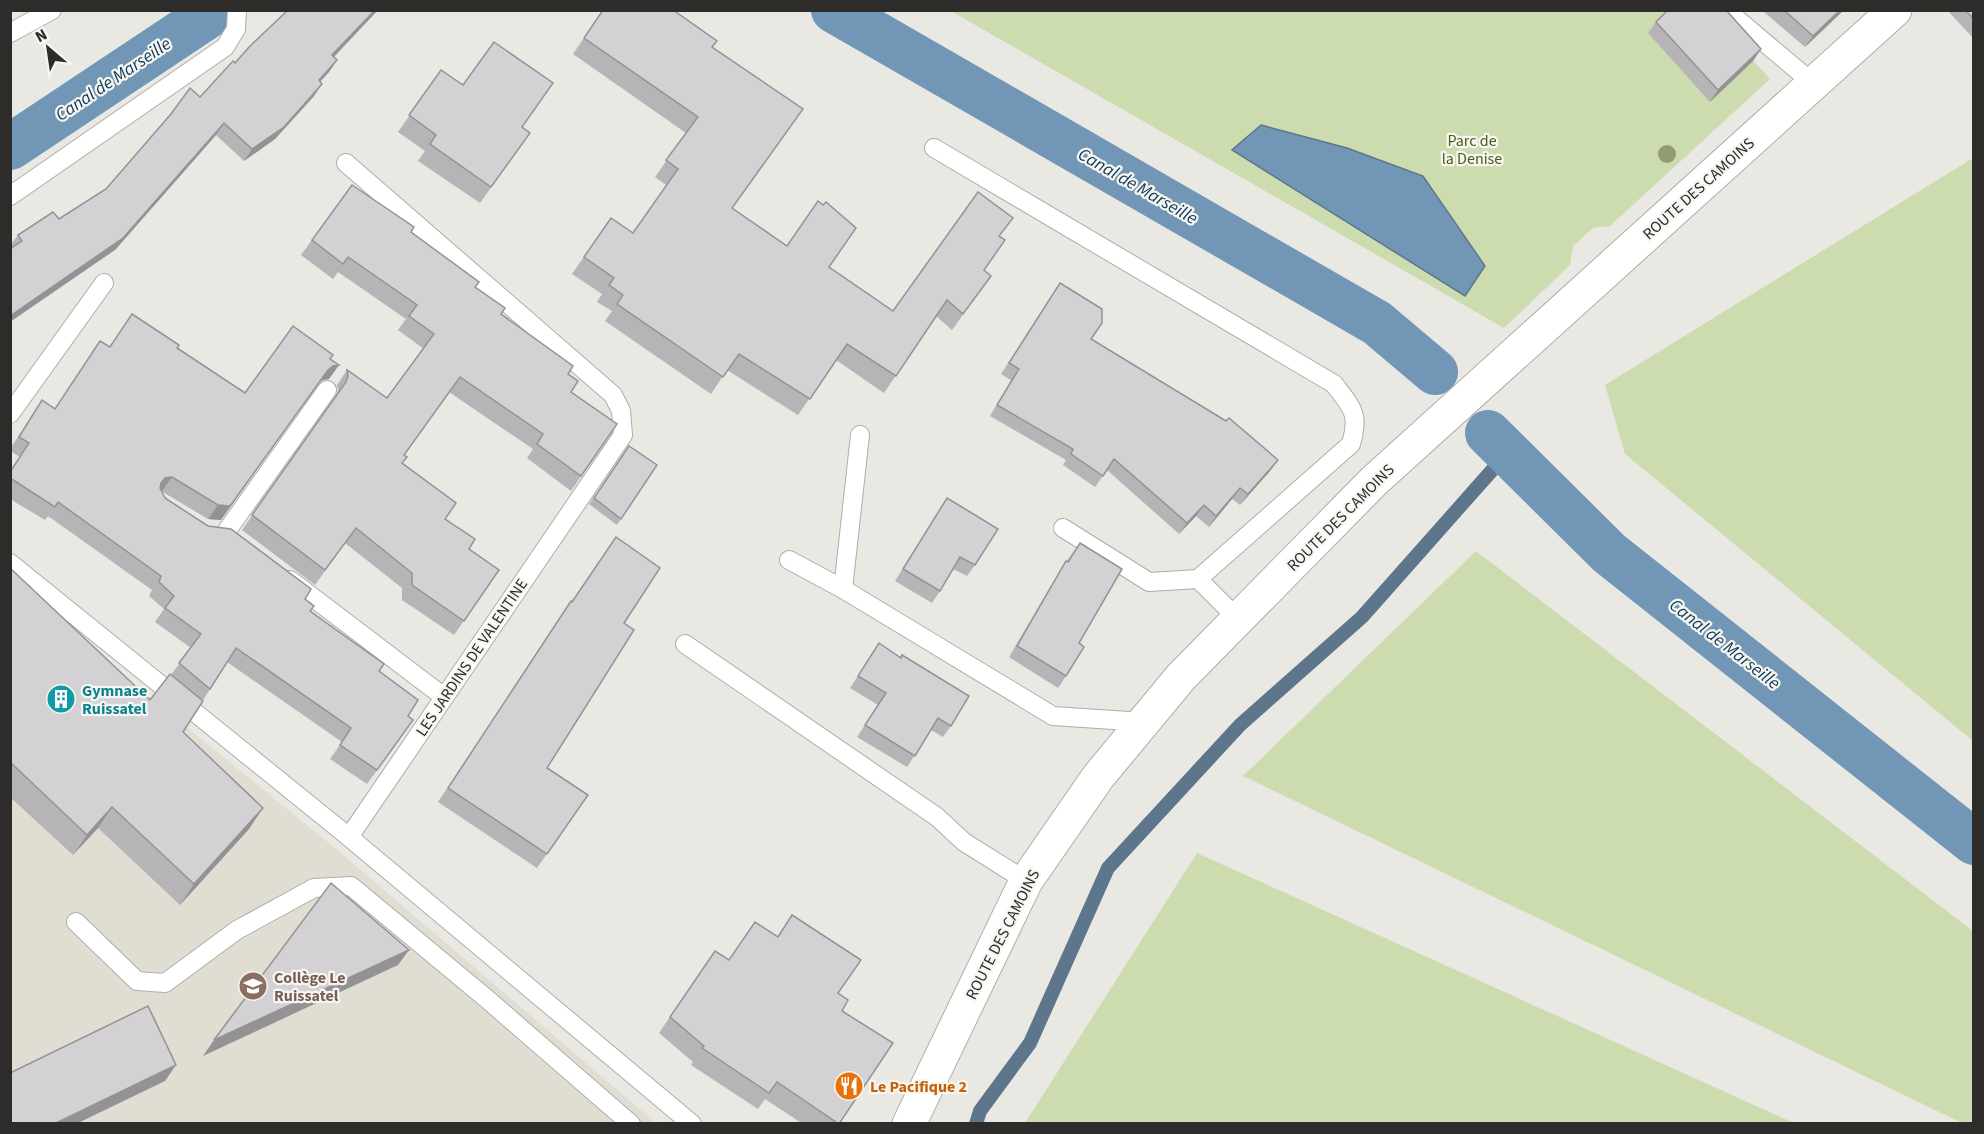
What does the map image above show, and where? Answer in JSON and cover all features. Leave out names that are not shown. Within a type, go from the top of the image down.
[{"type":"main road","name":"ROUTE DES CAMOINS","points":[[909,1124],[1026,881],[1098,777],[1181,677],[1374,481],[1895,10]]},
{"type":"lane","points":[[10,33],[52,10]]},
{"type":"lane","points":[[10,195],[225,47],[236,29],[237,10]]},
{"type":"lane","points":[[1725,10],[1814,84]]},
{"type":"lane","points":[[934,148],[1334,384],[1352,408],[1356,426],[1351,444],[1198,579],[1149,582],[1063,528]]},
{"type":"lane","name":"LES JARDINS DE VALENTINE","points":[[346,163],[613,395],[621,411],[623,435],[349,837]]},
{"type":"lane","points":[[10,414],[104,283]]},
{"type":"lane","points":[[204,530],[231,536],[327,390]]},
{"type":"lane","points":[[843,588],[860,435]]},
{"type":"lane","points":[[789,560],[843,588],[1053,716],[1144,722]]},
{"type":"lane","points":[[10,563],[349,837],[693,1124]]},
{"type":"lane","points":[[274,568],[444,697]]},
{"type":"lane","points":[[1198,579],[1238,619]]},
{"type":"lane","points":[[685,644],[937,817],[964,842],[1026,881]]},
{"type":"lane","points":[[76,922],[136,981],[165,983],[237,930],[314,888],[351,886],[487,999],[631,1124]]},
{"type":"shaded area","name":"Collège Le Ruissatel","points":[[10,583],[335,848],[656,1123],[11,1123]]},
{"type":"green space","name":"Parc de la Denise","points":[[951,11],[1708,11],[1770,79],[1610,226],[1593,228],[1573,246],[1570,265],[1504,328]]},
{"type":"green space","points":[[1973,158],[1973,741],[1625,454],[1605,385]]},
{"type":"green space","points":[[1476,551],[1973,931],[1973,1123],[1962,1123],[1243,776]]},
{"type":"green space","points":[[1197,853],[1794,1123],[1025,1123]]},
{"type":"water","points":[[1261,125],[1347,148],[1423,176],[1485,266],[1465,296],[1232,150]]},
{"type":"building","points":[[288,10],[375,10],[332,55],[337,60],[319,80],[322,84],[284,127],[252,149],[224,123],[123,238],[10,316],[10,249],[22,241],[18,235],[53,212],[59,219],[106,189],[171,114],[190,88],[200,97],[233,61],[235,63]]},
{"type":"building","points":[[603,10],[673,10],[717,41],[712,47],[803,109],[732,208],[787,246],[818,201],[823,205],[826,202],[856,228],[829,267],[893,311],[978,192],[1013,218],[999,236],[1005,240],[984,270],[991,276],[963,314],[947,300],[896,376],[847,344],[810,399],[739,354],[723,377],[617,304],[623,295],[609,285],[614,278],[584,257],[611,218],[633,233],[678,169],[666,160],[698,117],[584,38]]},
{"type":"building","points":[[1668,10],[1726,10],[1761,49],[1718,90],[1656,22]]},
{"type":"building","points":[[1784,10],[1840,10],[1813,36]]},
{"type":"building","points":[[1965,10],[1974,10],[1974,19]]},
{"type":"building","points":[[494,42],[553,83],[522,127],[530,133],[491,187],[430,144],[436,135],[409,115],[441,70],[463,85]]},
{"type":"building","points":[[352,185],[414,227],[411,232],[479,282],[475,287],[505,308],[501,314],[573,366],[568,374],[578,381],[571,392],[617,424],[581,476],[537,444],[543,434],[460,377],[404,455],[407,457],[402,463],[456,503],[445,519],[475,539],[469,549],[499,570],[464,621],[412,585],[412,573],[356,528],[325,570],[252,515],[346,382],[347,370],[387,398],[434,334],[409,316],[417,305],[348,257],[343,264],[312,240]]},
{"type":"building","points":[[1060,283],[1102,309],[1102,323],[1091,339],[1226,421],[1229,418],[1278,460],[1248,494],[1240,488],[1216,516],[1204,505],[1187,523],[1114,459],[1103,476],[1071,454],[1073,449],[997,405],[1019,369],[1009,363]]},
{"type":"building","points":[[132,314],[179,345],[177,348],[245,393],[293,326],[333,355],[330,359],[339,365],[328,370],[230,506],[218,505],[172,477],[165,478],[160,488],[165,498],[208,526],[231,529],[311,589],[305,599],[314,606],[310,611],[384,664],[379,671],[418,700],[408,716],[413,720],[377,770],[340,745],[351,728],[236,648],[210,689],[179,663],[201,634],[165,608],[174,596],[159,582],[161,576],[58,502],[55,507],[10,478],[10,472],[29,443],[19,437],[42,400],[55,409],[100,341],[110,347]]},
{"type":"building","points":[[629,446],[657,465],[621,519],[594,498]]},
{"type":"building","points":[[947,498],[998,529],[975,565],[960,557],[940,591],[903,569]]},
{"type":"building","points":[[616,537],[660,568],[624,623],[634,630],[547,768],[588,795],[547,854],[448,788]]},
{"type":"building","points":[[1080,543],[1122,569],[1079,643],[1084,647],[1066,676],[1017,646],[1066,561],[1068,562]]},
{"type":"building","name":"Gymnase Ruissatel","points":[[10,568],[150,700],[170,674],[203,701],[183,732],[263,808],[194,884],[112,807],[87,835],[10,762]]},
{"type":"building","points":[[879,643],[969,696],[951,726],[938,718],[915,756],[865,725],[886,693],[858,676]]},
{"type":"building","points":[[331,883],[409,950],[214,1040]]},
{"type":"building","points":[[792,915],[861,960],[838,993],[848,1000],[842,1011],[893,1043],[839,1124],[777,1082],[769,1093],[702,1048],[704,1046],[670,1017],[715,951],[729,960],[755,922],[778,937]]},
{"type":"building","points":[[148,1006],[176,1065],[54,1124],[10,1124],[10,1073]]},
{"type":"waterway","name":"Canal de Marseille","points":[[10,147],[216,10]]},
{"type":"waterway","name":"Canal de Marseille","points":[[834,10],[1377,323],[1435,372]]},
{"type":"waterway","name":"Canal de Marseille","points":[[1488,433],[1609,553],[1974,842]]},
{"type":"waterway","points":[[976,1124],[980,1111],[1030,1043],[1108,868],[1240,725],[1362,617],[1495,467]]},
{"type":"place","name":"Gymnase Ruissatel","points":[[61,699]]},
{"type":"place","name":"Collège Le Ruissatel","points":[[253,986]]},
{"type":"place","name":"Le Pacifique 2","points":[[849,1086]]}]
